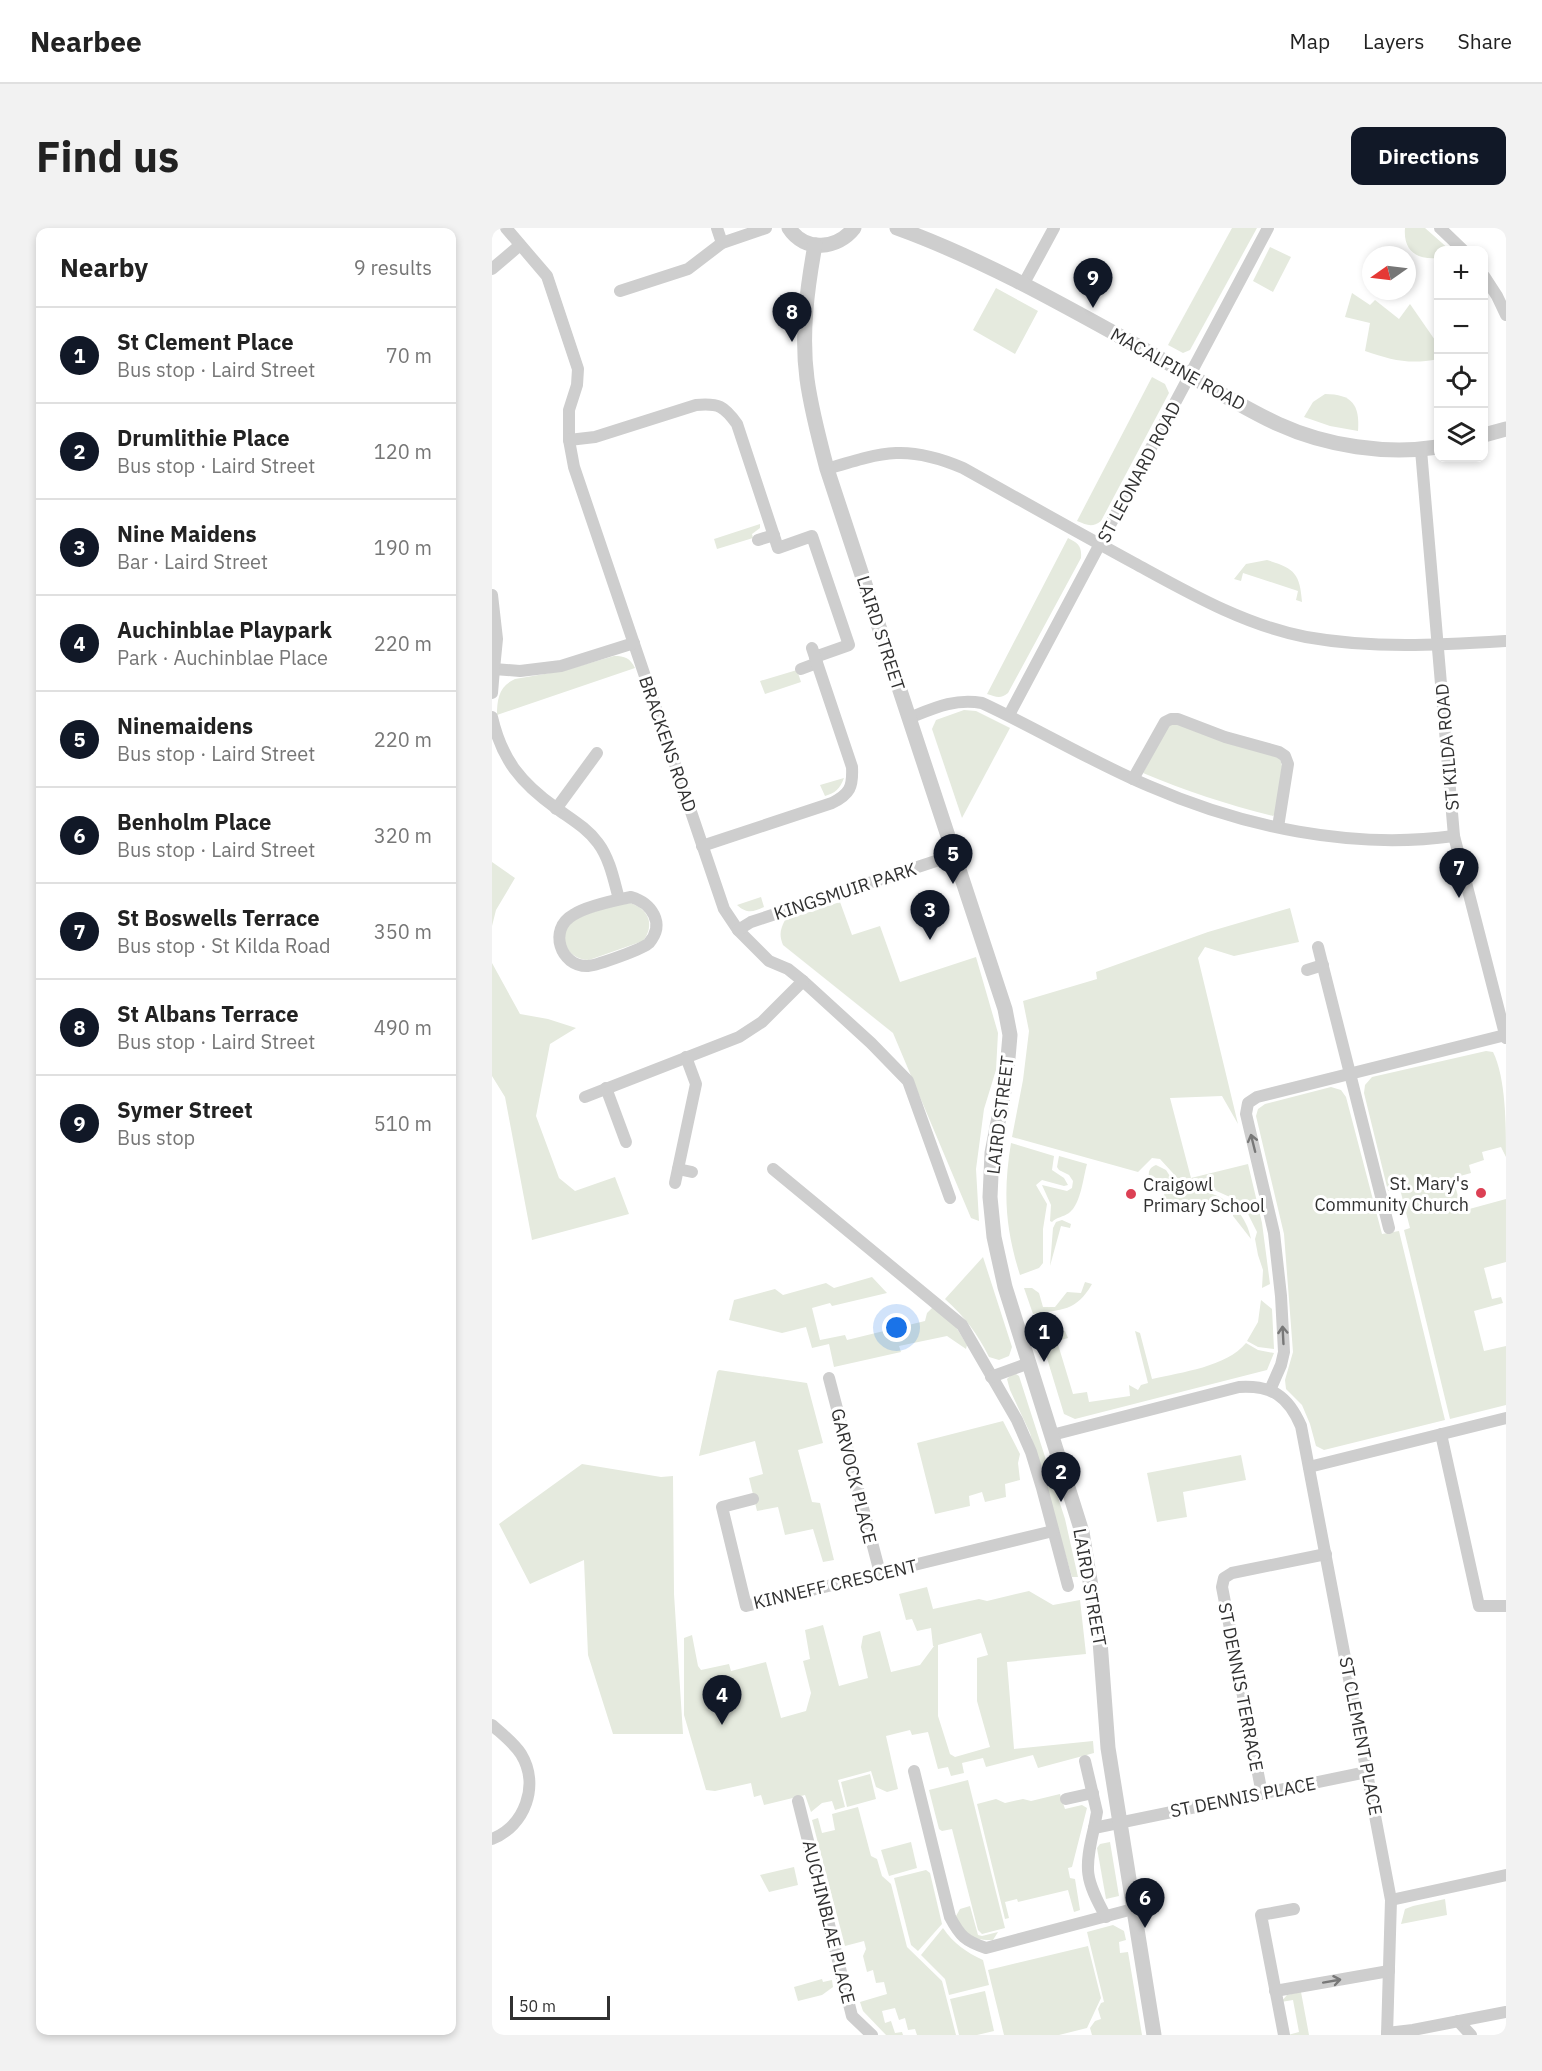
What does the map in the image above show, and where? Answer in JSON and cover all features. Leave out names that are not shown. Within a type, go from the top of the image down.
[{"type":"street","name":"BRACKENS ROAD","points":[[506,228],[547,276],[578,369],[577,385],[569,410],[569,440],[574,467],[724,909],[738,930],[769,960],[788,969],[803,981],[871,1042],[908,1081],[950,1198]]},
{"type":"street","points":[[717,228],[722,243]]},
{"type":"street","points":[[620,291],[688,269],[722,243],[766,228]]},
{"type":"street","points":[[789,228],[802,240],[814,245],[838,242],[854,228]]},
{"type":"street","name":"MACALPINE ROAD","points":[[897,228],[935,242],[1023,285],[1279,425],[1331,442],[1375,449],[1421,450],[1434,448]]},
{"type":"street","points":[[1023,285],[1054,228]]},
{"type":"street","name":"ST LEONARD ROAD","points":[[1009,716],[1268,228]]},
{"type":"street","points":[[1440,228],[1459,246]]},
{"type":"street","points":[[492,269],[520,245]]},
{"type":"street","name":"LAIRD STREET","points":[[814,245],[808,283],[805,330],[807,376],[813,416],[827,469],[1005,1009],[1010,1035],[1006,1081],[994,1136],[990,1197],[999,1262],[1082,1532],[1092,1580],[1100,1641],[1108,1748],[1154,2035]]},
{"type":"street","points":[[1488,282],[1506,315]]},
{"type":"street","points":[[569,440],[595,437],[696,405],[713,404],[727,410],[737,424],[778,548],[812,536],[849,645],[814,656],[801,669]]},
{"type":"street","points":[[1488,434],[1506,429]]},
{"type":"street","name":"ST KILDA ROAD","points":[[1421,450],[1454,836],[1506,1037]]},
{"type":"street","points":[[827,469],[888,453],[912,452],[938,458],[963,468],[1208,603],[1256,623],[1304,636],[1356,644],[1438,645],[1506,641]]},
{"type":"street","points":[[758,540],[774,535]]},
{"type":"street","points":[[492,595],[497,639],[492,693]]},
{"type":"street","points":[[494,669],[520,671],[561,666],[634,643]]},
{"type":"street","points":[[702,846],[832,803],[844,797],[853,783],[852,767],[814,656]]},
{"type":"street","points":[[909,718],[951,702],[966,700],[982,703],[1133,779],[1214,812],[1278,827],[1340,837],[1430,840],[1454,836]]},
{"type":"street","points":[[492,717],[496,735],[516,774],[531,790],[588,831],[600,846],[610,867],[619,899]]},
{"type":"street","points":[[1133,779],[1165,722],[1171,719],[1178,719],[1225,737],[1279,752],[1286,756],[1288,764],[1278,827]]},
{"type":"street","points":[[556,809],[597,753]]},
{"type":"street","name":"KINGSMUIR PARK","points":[[738,930],[751,922],[954,855]]},
{"type":"street","points":[[631,897],[642,901],[651,909],[656,920],[655,932],[648,943],[637,950],[589,966],[574,964],[563,954],[558,940],[562,925],[573,915],[619,899],[631,897]]},
{"type":"street","points":[[1318,947],[1389,1228]]},
{"type":"street","points":[[1306,970],[1323,965]]},
{"type":"street","points":[[585,1097],[739,1037],[762,1022],[803,981]]},
{"type":"street","points":[[1052,1435],[1239,1388],[1255,1386],[1270,1390],[1284,1352],[1281,1296],[1274,1233],[1246,1114],[1248,1102],[1257,1096],[1506,1037]]},
{"type":"street","points":[[675,1183],[696,1084],[686,1057]]},
{"type":"street","points":[[606,1088],[626,1142]]},
{"type":"street","points":[[678,1169],[692,1172]]},
{"type":"street","points":[[773,1169],[962,1325],[1017,1420],[1031,1452],[1068,1586]]},
{"type":"street","points":[[991,1377],[1029,1363]]},
{"type":"street","name":"GARVOCK PLACE","points":[[829,1378],[880,1573]]},
{"type":"street","name":"ST CLEMENT PLACE","points":[[1270,1390],[1284,1398],[1295,1411],[1301,1426],[1391,1900],[1387,2034]]},
{"type":"street","points":[[1309,1467],[1506,1418]]},
{"type":"street","points":[[1441,1434],[1479,1606],[1506,1606]]},
{"type":"street","name":"KINNEFF CRESCENT","points":[[753,1499],[722,1507],[746,1606],[1053,1531]]},
{"type":"street","name":"ST DENNIS TERRACE","points":[[1262,1794],[1222,1587],[1224,1578],[1232,1573],[1326,1554]]},
{"type":"street","points":[[492,1725],[520,1753],[528,1768],[530,1784],[527,1803],[518,1820],[492,1839]]},
{"type":"street","points":[[1085,1761],[1097,1812],[1086,1860],[1091,1889],[1106,1917]]},
{"type":"street","points":[[914,1771],[950,1917],[958,1932],[970,1943],[986,1948],[1133,1909]]},
{"type":"street","name":"ST DENNIS PLACE","points":[[1094,1828],[1367,1772]]},
{"type":"street","points":[[1066,1800],[1093,1793]]},
{"type":"street","name":"AUCHINBLAE PLACE","points":[[798,1801],[852,2016],[872,2035]]},
{"type":"street","points":[[1391,1900],[1506,1875]]},
{"type":"street","points":[[1284,2035],[1261,1915],[1294,1909]]},
{"type":"street","points":[[1275,1991],[1389,1971]]},
{"type":"street","points":[[1387,2034],[1506,2012]]},
{"type":"street","points":[[1458,2021],[1471,2035]]},
{"type":"shaded area","points":[[1232,228],[1257,228],[1190,350],[1183,353],[1168,345]]},
{"type":"shaded area","points":[[1405,228],[1425,228],[1445,246],[1434,246],[1434,258],[1424,257],[1416,254],[1416,246],[1408,246]]},
{"type":"shaded area","points":[[1270,247],[1291,257],[1273,292],[1253,281]]},
{"type":"shaded area","points":[[996,288],[1038,311],[1015,354],[973,330]]},
{"type":"shaded area","points":[[1352,293],[1370,305],[1375,300],[1399,319],[1410,304],[1434,339],[1434,360],[1401,361],[1365,351],[1370,323],[1345,317]]},
{"type":"shaded area","points":[[1152,377],[1165,384],[1169,393],[1101,521],[1087,525],[1077,521]]},
{"type":"shaded area","points":[[1325,394],[1342,396],[1352,403],[1356,408],[1358,431],[1330,426],[1304,417],[1313,402]]},
{"type":"shaded area","points":[[760,524],[760,528],[752,534],[753,538],[717,549],[714,539]]},
{"type":"shaded area","points":[[1068,538],[1079,545],[1081,558],[1008,693],[998,697],[987,694]]},
{"type":"shaded area","points":[[1267,560],[1284,566],[1294,573],[1299,584],[1302,602],[1296,600],[1298,591],[1243,573],[1241,581],[1234,579],[1246,564]]},
{"type":"shaded area","points":[[614,656],[627,658],[635,668],[497,715],[502,689],[515,679],[562,671]]},
{"type":"shaded area","points":[[797,670],[801,682],[765,694],[760,681]]},
{"type":"shaded area","points":[[964,710],[976,711],[1010,728],[962,818],[932,729],[936,720]]},
{"type":"shaded area","points":[[1176,723],[1280,759],[1282,766],[1276,813],[1273,816],[1223,802],[1143,773],[1167,727]]},
{"type":"shaded area","points":[[844,778],[837,790],[825,796],[820,785]]},
{"type":"shaded area","points":[[492,862],[515,878],[496,910],[492,926]]},
{"type":"shaded area","points":[[761,897],[764,907],[757,910],[747,911],[737,905]]},
{"type":"shaded area","points":[[840,902],[852,935],[880,926],[900,982],[976,957],[998,1033],[996,1070],[984,1109],[976,1169],[979,1221],[971,1218],[893,1033],[783,945],[781,932],[785,920]]},
{"type":"shaded area","points":[[630,903],[642,909],[648,918],[649,929],[643,941],[589,960],[581,959],[569,950],[564,937],[569,924],[588,914]]},
{"type":"shaded area","points":[[1290,908],[1299,942],[1234,956],[1205,947],[1198,958],[1238,1124],[1222,1096],[1170,1098],[1191,1178],[1248,1164],[1262,1223],[1270,1284],[1262,1288],[1263,1270],[1255,1239],[1257,1232],[1248,1214],[1232,1198],[1210,1188],[1182,1183],[1160,1159],[1152,1158],[1138,1172],[1012,1137],[1023,1080],[1029,1031],[1023,1001],[1097,979],[1096,972],[1208,932]]},
{"type":"shaded area","points":[[492,963],[520,1014],[548,1019],[576,1028],[550,1044],[536,1116],[559,1178],[575,1191],[615,1177],[629,1214],[532,1240],[505,1097],[492,1076]]},
{"type":"shaded area","points":[[1486,1051],[1493,1052],[1501,1075],[1506,1157],[1501,1147],[1482,1152],[1484,1160],[1469,1165],[1471,1173],[1453,1178],[1462,1211],[1506,1199],[1506,1262],[1484,1268],[1492,1299],[1501,1297],[1503,1303],[1474,1311],[1484,1351],[1506,1346],[1506,1405],[1450,1419],[1404,1230],[1410,1228],[1400,1189],[1388,1191],[1364,1093],[1365,1085],[1372,1077]]},
{"type":"shaded area","points":[[1331,1087],[1341,1090],[1346,1097],[1382,1234],[1399,1231],[1445,1420],[1324,1450],[1316,1446],[1302,1405],[1286,1389],[1285,1380],[1293,1352],[1284,1234],[1256,1116],[1258,1109],[1265,1104]]},
{"type":"shaded area","points":[[1011,1143],[1054,1156],[1052,1170],[1064,1178],[1068,1185],[1042,1180],[1036,1185],[1047,1204],[1043,1229],[1043,1263],[1039,1268],[1020,1275],[1008,1226],[1006,1194]]},
{"type":"shaded area","points":[[1059,1156],[1087,1164],[1081,1190],[1073,1209],[1052,1222],[1050,1221],[1051,1205],[1042,1185],[1067,1191],[1072,1188],[1073,1181],[1069,1175],[1057,1167]]},
{"type":"shaded area","points":[[1156,1165],[1166,1170],[1177,1187],[1205,1192],[1231,1204],[1246,1223],[1251,1239],[1233,1214],[1199,1200],[1198,1202],[1162,1205],[1167,1181],[1149,1176],[1150,1169]]},
{"type":"shaded area","points":[[1062,1220],[1071,1224],[1070,1228],[1061,1226],[1050,1266],[1053,1228],[1056,1222]]},
{"type":"shaded area","points":[[983,1257],[1012,1347],[1009,1356],[999,1360],[989,1357],[970,1326],[945,1299]]},
{"type":"shaded area","points":[[872,1277],[887,1293],[832,1306],[830,1303],[812,1308],[820,1340],[845,1335],[847,1340],[925,1321],[927,1313],[933,1307],[956,1327],[967,1345],[966,1349],[947,1336],[899,1346],[901,1352],[834,1367],[829,1344],[812,1348],[806,1327],[782,1333],[729,1320],[734,1300],[775,1289],[783,1295],[826,1283],[834,1288]]},
{"type":"shaded area","points":[[1085,1282],[1092,1284],[1074,1304],[1060,1310],[1033,1314],[1024,1288],[1032,1288],[1039,1293],[1043,1307],[1055,1307],[1067,1292],[1081,1293]]},
{"type":"shaded area","points":[[1261,1300],[1272,1309],[1274,1349],[1258,1347],[1247,1341],[1258,1322]]},
{"type":"shaded area","points":[[1059,1329],[1065,1331],[1068,1338],[1057,1341],[1073,1394],[1087,1392],[1089,1402],[1130,1396],[1129,1385],[1138,1390],[1141,1385],[1148,1383],[1135,1331],[1140,1333],[1152,1379],[1215,1363],[1227,1358],[1246,1343],[1258,1350],[1274,1353],[1267,1370],[1075,1419],[1064,1414],[1039,1332]]},
{"type":"shaded area","points":[[719,1370],[807,1383],[823,1443],[798,1450],[812,1502],[820,1503],[834,1560],[823,1562],[813,1529],[785,1535],[778,1507],[757,1511],[749,1478],[763,1474],[755,1441],[699,1456]]},
{"type":"shaded area","points":[[1016,1374],[1019,1376],[1065,1519],[1078,1577],[1072,1577],[1030,1433],[1010,1390],[1007,1379]]},
{"type":"shaded area","points":[[1003,1421],[1020,1454],[1018,1463],[1020,1480],[1005,1484],[1006,1497],[985,1502],[982,1492],[969,1496],[970,1506],[935,1514],[917,1443]]},
{"type":"shaded area","points":[[1241,1455],[1246,1480],[1183,1492],[1187,1517],[1157,1522],[1147,1473]]},
{"type":"shaded area","points":[[582,1464],[661,1477],[673,1476],[674,1594],[683,1734],[613,1734],[588,1655],[584,1560],[530,1584],[499,1524]]},
{"type":"shaded area","points":[[927,1587],[933,1609],[979,1599],[987,1601],[1029,1591],[1053,1605],[1080,1600],[1086,1654],[1007,1662],[1014,1749],[1093,1741],[1094,1753],[1038,1768],[1033,1755],[986,1767],[983,1758],[962,1763],[964,1773],[951,1776],[948,1767],[938,1769],[928,1732],[912,1735],[910,1730],[886,1736],[898,1789],[887,1792],[876,1787],[871,1771],[838,1780],[845,1807],[835,1810],[832,1801],[822,1803],[811,1812],[805,1795],[764,1805],[761,1795],[754,1797],[751,1783],[715,1791],[706,1790],[684,1715],[684,1638],[692,1635],[698,1666],[701,1670],[729,1664],[731,1671],[766,1662],[781,1718],[806,1711],[811,1693],[803,1661],[810,1659],[805,1630],[823,1625],[839,1686],[868,1678],[861,1647],[863,1636],[880,1631],[891,1672],[920,1665],[934,1646],[931,1628],[917,1631],[912,1619],[906,1620],[899,1594]],"holes":[[[981,1633],[988,1655],[977,1658],[977,1701],[990,1747],[955,1757],[950,1754],[938,1716],[938,1645]]]},
{"type":"shaded area","points":[[870,1774],[876,1799],[847,1807],[841,1782]]},
{"type":"shaded area","points":[[968,1780],[1005,1928],[982,1934],[978,1930],[952,1829],[942,1831],[939,1829],[929,1790]]},
{"type":"shaded area","points":[[1060,1794],[1065,1809],[1082,1805],[1087,1808],[1072,1867],[1068,1868],[1070,1878],[1075,1879],[1080,1910],[1074,1912],[1068,1890],[1018,1902],[1017,1899],[1005,1902],[1009,1918],[1005,1919],[977,1804],[996,1799],[1005,1803],[1023,1799],[1031,1801]]},
{"type":"shaded area","points":[[858,1807],[871,1856],[877,1859],[882,1876],[891,1884],[907,1947],[942,1981],[956,2035],[917,2035],[915,2029],[908,2030],[905,2018],[899,2020],[895,2008],[882,2011],[885,2023],[891,2021],[895,2033],[902,2032],[903,2035],[886,2035],[863,2011],[860,2002],[887,1994],[884,1982],[876,1983],[873,1970],[867,1972],[863,1956],[866,1949],[864,1941],[845,1946],[812,1820],[818,1818],[822,1833],[835,1830],[832,1814]]},
{"type":"shaded area","points":[[911,1842],[917,1868],[889,1876],[881,1850]]},
{"type":"shaded area","points":[[1110,1842],[1119,1896],[1106,1899],[1097,1848],[1100,1844]]},
{"type":"shaded area","points":[[794,1867],[798,1885],[769,1892],[760,1875]]},
{"type":"shaded area","points":[[926,1870],[930,1873],[942,1924],[918,1951],[911,1945],[894,1878]]},
{"type":"shaded area","points":[[1445,1899],[1447,1915],[1401,1924],[1405,1909]]},
{"type":"shaded area","points":[[970,1906],[978,1935],[998,1932],[993,1940],[975,1938],[962,1927],[956,1916],[960,1909]]},
{"type":"shaded area","points":[[1113,1925],[1124,1931],[1126,1940],[1119,1942],[1120,1953],[1128,1952],[1142,2035],[1092,2035],[1090,2028],[1095,2021],[1101,2019],[1098,2009],[1104,2002],[1087,1932]]},
{"type":"shaded area","points":[[943,1928],[961,1947],[983,1960],[989,1985],[949,1995],[945,1979],[921,1955]]},
{"type":"shaded area","points":[[1088,1946],[1101,1998],[1087,2028],[1059,2035],[1004,2035],[988,1970]]},
{"type":"shaded area","points":[[822,1979],[823,1982],[832,1980],[833,1987],[822,1995],[798,2001],[794,1987]]},
{"type":"shaded area","points":[[985,1991],[994,2031],[977,2035],[959,2035],[950,1999]]},
{"type":"shaded area","points":[[1301,1992],[1309,2035],[1288,2035],[1299,2032],[1293,2000],[1281,2002],[1287,1995]]},
{"type":"place","name":"Symer Street","points":[[1093,308]]},
{"type":"place","name":"St Albans Terrace","points":[[792,342]]},
{"type":"place","name":"Ninemaidens","points":[[953,884]]},
{"type":"place","name":"St Boswells Terrace","points":[[1459,898]]},
{"type":"place","name":"Nine Maidens","points":[[930,940]]},
{"type":"place","name":"St. Mary's Community Church","points":[[1481,1193]]},
{"type":"place","name":"Craigowl Primary School","points":[[1131,1194]]},
{"type":"place","name":"St Clement Place","points":[[1044,1362]]},
{"type":"place","name":"Drumlithie Place","points":[[1061,1502]]},
{"type":"place","name":"Auchinblae Playpark","points":[[722,1725]]},
{"type":"place","name":"Benholm Place","points":[[1145,1928]]}]
